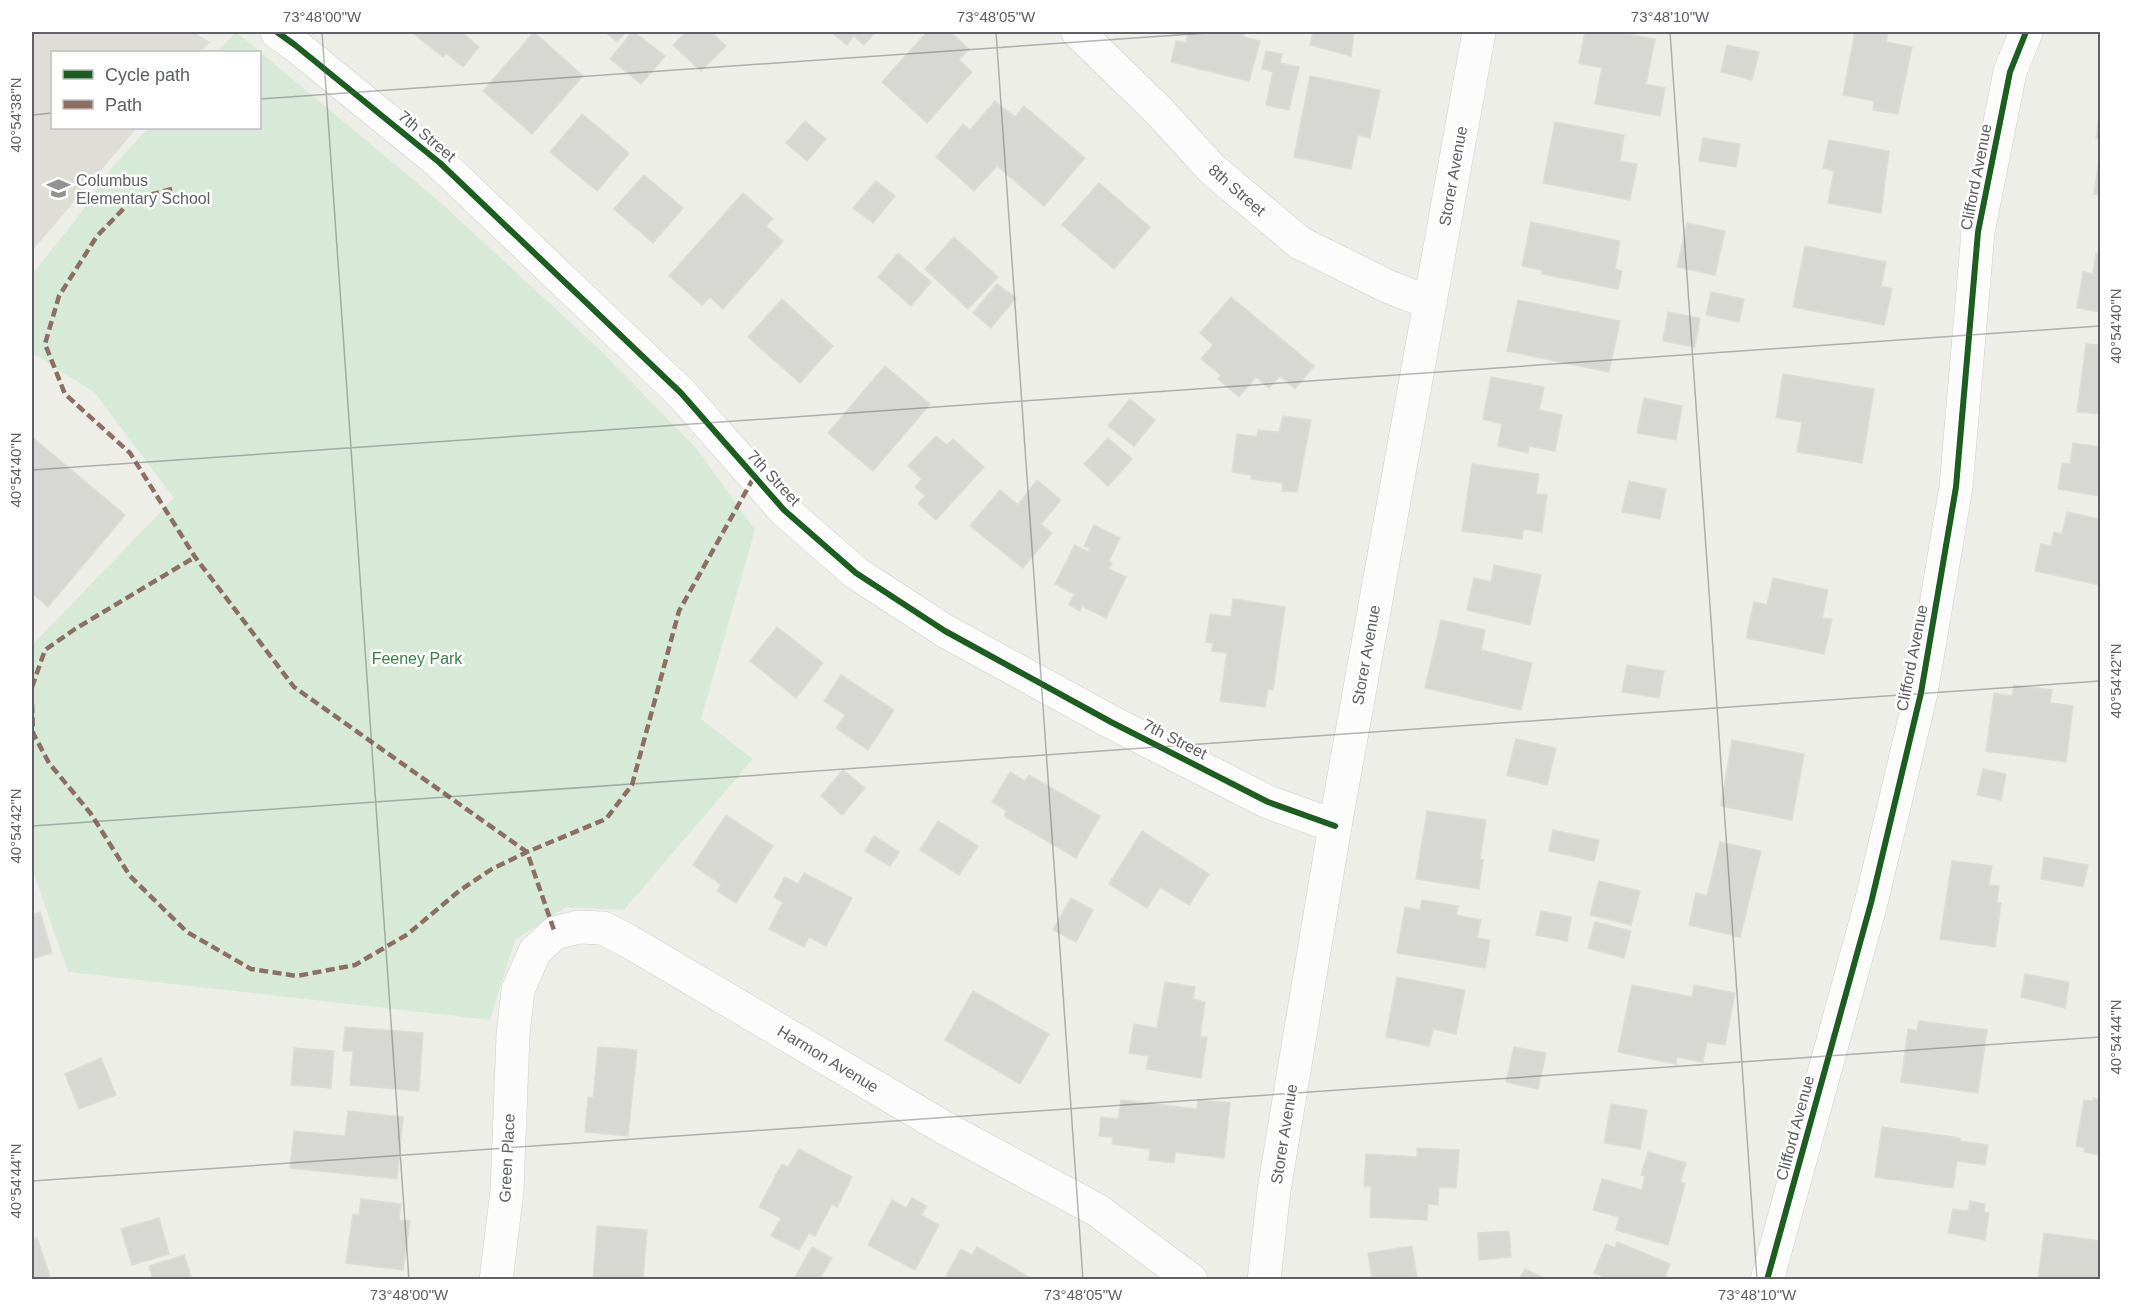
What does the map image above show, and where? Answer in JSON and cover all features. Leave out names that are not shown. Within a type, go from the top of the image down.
[{"type":"street","name":"7th Street","points":[[277,32],[440,163],[681,393],[784,510],[856,573],[945,632],[1111,722],[1268,802],[1335,826]]},
{"type":"street","name":"8th Street","points":[[1078,32],[1160,112],[1212,169],[1300,243],[1387,286],[1430,303]]},
{"type":"street","name":"Storer Avenue","points":[[1264,1280],[1275,1190],[1335,826],[1479,32]]},
{"type":"street","name":"Clifford Avenue","points":[[1767,1280],[1871,903],[1921,693],[1956,487],[1978,232],[2010,72],[2026,32]]},
{"type":"street","name":"Harmon Avenue","points":[[513,1035],[518,990],[535,951],[555,933],[578,927],[603,928],[948,1130],[1097,1210],[1191,1280]]},
{"type":"street","name":"Green Place","points":[[496,1280],[507,1191],[513,1035]]},
{"type":"shaded area","name":"Columbus Elementary School","points":[[32,32],[193,32],[210,42],[202,51],[51,51],[51,129],[136,129],[32,251]]},
{"type":"green space","points":[[236,32],[259,51],[218,51]]},
{"type":"green space","name":"Feeney Park","points":[[261,53],[440,202],[599,349],[697,449],[755,530],[701,719],[753,759],[624,910],[566,907],[515,940],[490,1020],[68,972],[32,868],[32,645],[174,498],[94,392],[32,353],[32,274],[74,222],[114,165],[147,129],[261,129]]},
{"type":"building","points":[[416,32],[464,32],[479,47],[463,67],[446,53],[443,57],[414,34]]},
{"type":"building","points":[[534,32],[583,76],[532,134],[483,91]]},
{"type":"building","points":[[605,32],[626,32],[617,42]]},
{"type":"building","points":[[632,32],[665,56],[641,84],[610,59]]},
{"type":"building","points":[[686,32],[711,32],[726,46],[701,71],[673,45]]},
{"type":"building","points":[[831,32],[876,32],[864,45],[854,36],[847,45]]},
{"type":"building","points":[[927,32],[950,32],[969,49],[959,60],[972,72],[927,123],[882,82]]},
{"type":"building","points":[[1188,32],[1245,32],[1243,37],[1260,41],[1249,81],[1171,62],[1176,41],[1186,43]]},
{"type":"building","points":[[1313,32],[1354,32],[1351,56],[1310,45]]},
{"type":"building","points":[[1585,32],[1616,32],[1655,39],[1646,84],[1665,88],[1660,116],[1595,104],[1602,68],[1579,63]]},
{"type":"building","points":[[1855,32],[1888,32],[1886,42],[1912,47],[1898,114],[1873,110],[1874,101],[1843,95]]},
{"type":"building","points":[[1727,45],[1759,52],[1752,80],[1721,72]]},
{"type":"building","points":[[1266,51],[1282,54],[1280,63],[1299,67],[1289,110],[1266,105],[1273,72],[1262,69]]},
{"type":"building","points":[[1310,76],[1380,90],[1370,138],[1358,135],[1351,169],[1294,157]]},
{"type":"building","points":[[995,101],[1015,117],[1024,106],[1085,158],[1044,206],[997,166],[974,191],[936,157],[963,124],[970,130]]},
{"type":"building","points":[[2100,111],[2100,139],[2096,138]]},
{"type":"building","points":[[582,114],[629,153],[597,191],[550,152]]},
{"type":"building","points":[[805,121],[826,139],[807,161],[786,143]]},
{"type":"building","points":[[1555,122],[1624,135],[1620,161],[1637,164],[1630,200],[1543,183]]},
{"type":"building","points":[[1703,138],[1740,144],[1736,167],[1699,161]]},
{"type":"building","points":[[1829,140],[1889,151],[1881,213],[1828,203],[1834,171],[1823,168]]},
{"type":"building","points":[[2100,154],[2100,195],[2094,194]]},
{"type":"building","points":[[644,175],[683,208],[653,243],[614,209]]},
{"type":"building","points":[[876,181],[895,196],[873,223],[853,208]]},
{"type":"building","points":[[1099,183],[1150,227],[1114,269],[1062,225]]},
{"type":"building","points":[[743,193],[773,219],[766,226],[783,241],[723,309],[710,297],[702,305],[669,276]]},
{"type":"building","points":[[1531,222],[1620,241],[1615,269],[1622,271],[1618,289],[1542,274],[1542,270],[1522,266]]},
{"type":"building","points":[[1687,223],[1725,231],[1715,275],[1677,267]]},
{"type":"building","points":[[954,237],[998,277],[968,309],[925,269]]},
{"type":"building","points":[[1805,246],[1886,262],[1881,286],[1892,289],[1884,325],[1793,307]]},
{"type":"building","points":[[898,253],[931,282],[911,306],[878,277]]},
{"type":"building","points":[[2096,253],[2100,254],[2100,312],[2077,308],[2083,272],[2093,274]]},
{"type":"building","points":[[997,284],[1016,298],[991,328],[973,313]]},
{"type":"building","points":[[1711,292],[1744,299],[1739,322],[1706,315]]},
{"type":"building","points":[[1231,297],[1314,366],[1295,389],[1280,376],[1269,388],[1256,377],[1239,397],[1218,379],[1221,375],[1201,359],[1213,345],[1200,333]]},
{"type":"building","points":[[782,299],[833,346],[800,383],[748,337]]},
{"type":"building","points":[[1518,300],[1620,321],[1609,372],[1507,351]]},
{"type":"building","points":[[1668,312],[1700,318],[1695,347],[1663,341]]},
{"type":"building","points":[[2086,344],[2100,345],[2100,414],[2077,412]]},
{"type":"building","points":[[885,366],[930,404],[873,471],[828,433]]},
{"type":"building","points":[[1783,374],[1874,389],[1862,463],[1797,452],[1802,422],[1776,418]]},
{"type":"building","points":[[1491,377],[1544,387],[1539,410],[1562,415],[1555,451],[1529,446],[1528,453],[1498,446],[1502,424],[1483,419]]},
{"type":"building","points":[[1644,398],[1682,406],[1676,440],[1637,433]]},
{"type":"building","points":[[1130,399],[1155,420],[1134,446],[1108,426]]},
{"type":"building","points":[[1283,416],[1311,420],[1297,492],[1282,491],[1283,483],[1251,479],[1251,475],[1232,472],[1237,434],[1257,437],[1258,430],[1279,432]]},
{"type":"building","points":[[936,436],[947,445],[953,439],[984,467],[936,520],[918,504],[925,496],[915,487],[922,479],[908,466]]},
{"type":"building","points":[[32,437],[125,515],[48,607],[32,593]]},
{"type":"building","points":[[1108,438],[1132,459],[1108,486],[1084,464]]},
{"type":"building","points":[[2073,443],[2100,447],[2100,496],[2058,489],[2062,463],[2070,464]]},
{"type":"building","points":[[1472,464],[1539,474],[1536,494],[1547,495],[1542,532],[1523,529],[1522,539],[1462,531]]},
{"type":"building","points":[[1037,480],[1061,500],[1041,524],[1052,533],[1023,568],[970,526],[1000,490],[1018,505]]},
{"type":"building","points":[[1629,481],[1666,489],[1660,519],[1622,512]]},
{"type":"building","points":[[2067,512],[2100,519],[2100,585],[2035,571],[2041,544],[2051,546],[2054,532],[2062,534]]},
{"type":"building","points":[[1094,525],[1120,538],[1109,561],[1112,563],[1109,569],[1126,577],[1106,618],[1082,606],[1080,611],[1069,605],[1074,594],[1055,584],[1075,545],[1088,552],[1090,548],[1084,546]]},
{"type":"building","points":[[1494,565],[1541,575],[1530,625],[1467,610],[1474,578],[1491,582]]},
{"type":"building","points":[[1773,578],[1828,590],[1822,618],[1832,619],[1824,654],[1746,638],[1754,602],[1767,605]]},
{"type":"building","points":[[1233,599],[1285,607],[1273,690],[1268,689],[1265,707],[1220,701],[1227,653],[1212,651],[1213,643],[1206,642],[1210,614],[1231,617]]},
{"type":"building","points":[[1441,620],[1485,630],[1481,650],[1532,663],[1521,710],[1425,688]]},
{"type":"building","points":[[777,627],[823,663],[796,698],[750,661]]},
{"type":"building","points":[[1627,665],[1664,671],[1659,698],[1622,692]]},
{"type":"building","points":[[841,675],[894,710],[868,750],[836,728],[845,715],[824,701]]},
{"type":"building","points":[[2014,685],[2052,690],[2050,703],[2073,706],[2066,762],[1986,751],[1994,693],[2012,696]]},
{"type":"building","points":[[1516,739],[1556,748],[1547,785],[1507,775]]},
{"type":"building","points":[[1732,740],[1804,754],[1792,820],[1721,806]]},
{"type":"building","points":[[1983,769],[2006,774],[2001,800],[1977,795]]},
{"type":"building","points":[[843,770],[865,788],[842,815],[821,796]]},
{"type":"building","points":[[1010,772],[1025,781],[1029,775],[1100,816],[1076,858],[1004,816],[1007,811],[992,802]]},
{"type":"building","points":[[1427,811],[1486,820],[1480,859],[1483,860],[1479,889],[1416,879]]},
{"type":"building","points":[[726,815],[773,846],[736,903],[717,891],[721,885],[693,865]]},
{"type":"building","points":[[938,821],[978,846],[959,875],[920,850]]},
{"type":"building","points":[[1553,830],[1599,840],[1594,861],[1549,851]]},
{"type":"building","points":[[1142,831],[1209,874],[1189,905],[1160,887],[1147,908],[1109,884]]},
{"type":"building","points":[[874,836],[899,852],[890,866],[865,851]]},
{"type":"building","points":[[1720,842],[1761,851],[1740,937],[1689,925],[1696,893],[1707,896]]},
{"type":"building","points":[[2044,857],[2088,865],[2083,887],[2041,879]]},
{"type":"building","points":[[1952,861],[1992,866],[1989,885],[1999,886],[1997,902],[2001,903],[1995,947],[1940,939]]},
{"type":"building","points":[[804,873],[852,898],[826,946],[809,937],[804,947],[769,929],[783,902],[774,897],[785,877],[798,884]]},
{"type":"building","points":[[1599,881],[1640,891],[1631,925],[1590,915]]},
{"type":"building","points":[[1071,898],[1093,910],[1076,942],[1053,930]]},
{"type":"building","points":[[1422,900],[1458,906],[1456,915],[1481,920],[1477,938],[1490,940],[1485,968],[1397,953],[1405,907],[1420,910]]},
{"type":"building","points":[[1541,911],[1571,917],[1567,941],[1536,935]]},
{"type":"building","points":[[40,912],[52,953],[32,959],[32,915]]},
{"type":"building","points":[[1595,922],[1631,931],[1624,958],[1588,948]]},
{"type":"building","points":[[2025,974],[2069,982],[2065,1008],[2021,997]]},
{"type":"building","points":[[1397,977],[1465,990],[1456,1034],[1433,1029],[1429,1046],[1386,1037]]},
{"type":"building","points":[[1165,982],[1195,987],[1193,999],[1205,1002],[1200,1037],[1207,1037],[1201,1078],[1146,1069],[1149,1056],[1129,1053],[1134,1024],[1157,1028]]},
{"type":"building","points":[[1632,985],[1692,997],[1694,985],[1735,993],[1725,1045],[1707,1042],[1703,1062],[1677,1057],[1676,1064],[1618,1052]]},
{"type":"building","points":[[973,991],[1049,1034],[1020,1084],[945,1040]]},
{"type":"building","points":[[1919,1021],[1987,1030],[1978,1093],[1901,1082],[1908,1029],[1917,1031]]},
{"type":"building","points":[[345,1027],[423,1033],[419,1091],[350,1085],[353,1051],[343,1051]]},
{"type":"building","points":[[598,1047],[637,1050],[628,1136],[585,1132],[588,1097],[593,1098]]},
{"type":"building","points":[[1514,1047],[1546,1053],[1538,1089],[1506,1082]]},
{"type":"building","points":[[294,1048],[334,1051],[331,1088],[291,1085]]},
{"type":"building","points":[[101,1058],[116,1095],[79,1109],[65,1074]]},
{"type":"building","points":[[2093,1098],[2100,1100],[2100,1155],[2084,1152],[2085,1148],[2076,1146],[2084,1100],[2093,1101]]},
{"type":"building","points":[[1121,1100],[1197,1109],[1198,1100],[1230,1103],[1224,1158],[1175,1152],[1174,1163],[1149,1160],[1150,1149],[1112,1144],[1113,1137],[1099,1136],[1101,1117],[1118,1119]]},
{"type":"building","points":[[1611,1104],[1647,1110],[1640,1149],[1604,1143]]},
{"type":"building","points":[[348,1111],[403,1117],[397,1179],[290,1168],[294,1131],[345,1136]]},
{"type":"building","points":[[1882,1127],[1960,1138],[1960,1141],[1988,1145],[1985,1165],[1957,1161],[1953,1188],[1875,1177]]},
{"type":"building","points":[[1417,1148],[1459,1150],[1456,1188],[1439,1187],[1438,1205],[1428,1204],[1427,1220],[1370,1217],[1371,1186],[1364,1186],[1366,1154],[1417,1157]]},
{"type":"building","points":[[799,1149],[852,1177],[837,1207],[832,1204],[815,1236],[809,1233],[799,1250],[771,1236],[781,1218],[759,1207],[782,1164],[788,1167]]},
{"type":"building","points":[[1648,1152],[1686,1163],[1680,1182],[1685,1184],[1668,1245],[1616,1230],[1619,1217],[1593,1210],[1602,1179],[1642,1190],[1645,1176],[1641,1175]]},
{"type":"building","points":[[912,1198],[927,1206],[921,1215],[939,1225],[915,1270],[868,1245],[892,1200],[906,1208]]},
{"type":"building","points":[[361,1199],[401,1204],[399,1220],[410,1221],[403,1270],[346,1263],[353,1214],[359,1215]]},
{"type":"building","points":[[1970,1201],[1985,1204],[1984,1212],[1989,1213],[1985,1240],[1948,1233],[1953,1209],[1968,1211]]},
{"type":"building","points":[[159,1218],[169,1254],[132,1265],[121,1229]]},
{"type":"building","points":[[597,1226],[647,1230],[643,1280],[593,1280]]},
{"type":"building","points":[[1509,1231],[1511,1257],[1479,1260],[1478,1233]]},
{"type":"building","points":[[2044,1233],[2100,1241],[2100,1280],[2038,1280]]},
{"type":"building","points":[[37,1238],[51,1280],[32,1280],[32,1240]]},
{"type":"building","points":[[1617,1242],[1670,1264],[1664,1280],[1601,1280],[1602,1276],[1594,1273],[1606,1244],[1615,1248]]},
{"type":"building","points":[[1412,1246],[1417,1280],[1372,1280],[1368,1253]]},
{"type":"building","points":[[812,1247],[832,1258],[819,1280],[794,1279]]},
{"type":"building","points":[[977,1247],[1034,1280],[952,1280],[946,1276],[961,1249],[972,1255]]},
{"type":"building","points":[[184,1255],[192,1280],[153,1280],[149,1266]]},
{"type":"building","points":[[1525,1269],[1548,1280],[1519,1280]]},
{"type":"marked path","points":[[172,189],[133,199],[97,236],[59,296],[45,344],[65,394],[130,453],[195,557],[294,687],[527,852],[555,933]]},
{"type":"marked path","points":[[32,704],[33,733],[49,763],[91,814],[130,876],[187,932],[251,969],[297,976],[355,965],[408,934],[459,891],[492,869],[606,819],[632,785],[679,611],[754,477]]},
{"type":"marked path","points":[[32,687],[45,650],[75,629],[195,557]]},
{"type":"cycle path","points":[[277,32],[440,163],[681,393],[784,510],[856,573],[945,631],[1111,722],[1268,802],[1335,826]]},
{"type":"cycle path","points":[[1767,1280],[1871,903],[1921,693],[1956,487],[1978,232],[2010,72],[2026,32]]},
{"type":"place","name":"Columbus Elementary School","points":[[58,189]]}]
